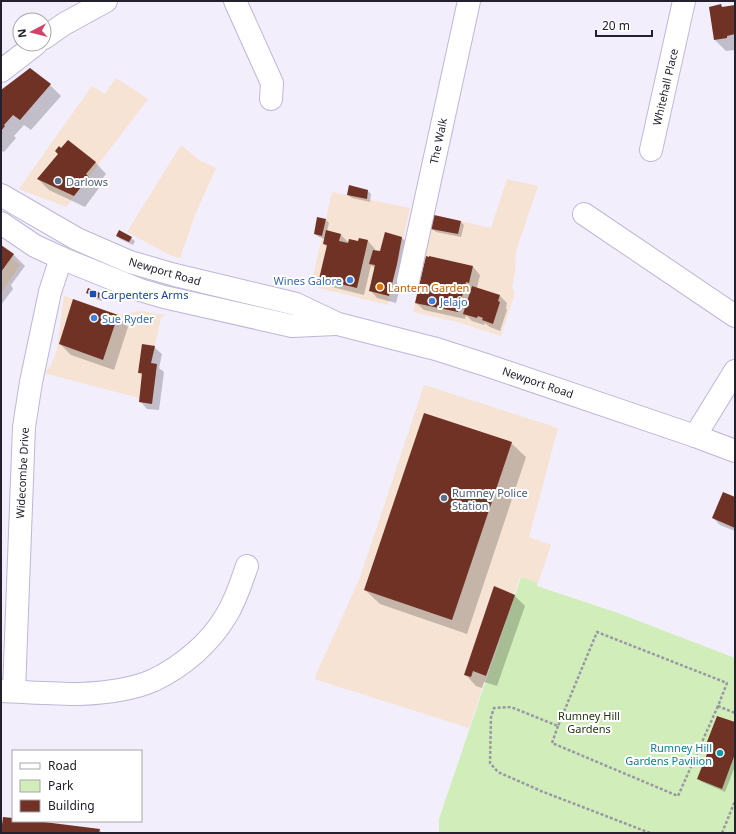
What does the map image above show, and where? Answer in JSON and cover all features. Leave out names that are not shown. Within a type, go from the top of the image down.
[{"type":"street","points":[[52,32],[70,20],[106,1]]},
{"type":"street","points":[[235,1],[272,83],[271,99]]},
{"type":"street","name":"The Walk","points":[[408,281],[469,1]]},
{"type":"street","name":"Whitehall Place","points":[[651,150],[684,1]]},
{"type":"street","points":[[1,71],[26,52]]},
{"type":"street","name":"Newport Road","points":[[1,195],[77,239],[130,262],[175,275],[296,304],[338,324],[443,351],[695,436],[735,452]]},
{"type":"street","points":[[584,214],[735,316]]},
{"type":"street","name":"Newport Road","points":[[1,222],[35,246],[60,258],[140,290],[192,304],[292,326],[338,324]]},
{"type":"street","name":"Widecombe Drive","points":[[7,691],[25,421],[30,382],[50,292],[60,258]]},
{"type":"street","points":[[695,436],[735,371]]},
{"type":"street","points":[[7,691],[80,694],[95,693],[136,686],[154,680],[186,660],[202,647],[216,632],[227,615],[238,593],[247,566]]},
{"type":"path","points":[[597,632],[727,683],[678,796],[552,743],[558,726],[597,632]]},
{"type":"path","points":[[718,706],[735,713]]},
{"type":"path","points":[[558,726],[511,707],[494,708],[491,717],[490,763],[498,772],[541,791],[650,833]]},
{"type":"path","points":[[722,833],[735,801]]},
{"type":"shaded area","points":[[116,78],[148,99],[66,207],[19,189],[92,86],[105,94]]},
{"type":"shaded area","points":[[181,145],[199,160],[216,168],[195,215],[180,258],[172,256],[127,232]]},
{"type":"shaded area","points":[[507,179],[538,186],[516,251],[515,272],[512,288],[515,293],[501,336],[457,322],[413,312],[434,215],[491,228]]},
{"type":"shaded area","points":[[332,192],[410,208],[388,305],[311,286]]},
{"type":"shaded area","points":[[1,245],[14,254],[11,258],[20,265],[1,294]]},
{"type":"shaded area","points":[[64,296],[120,315],[141,311],[165,315],[161,318],[151,363],[152,404],[139,402],[139,398],[44,373],[51,366],[57,350]]},
{"type":"shaded area","points":[[424,385],[558,428],[529,537],[551,545],[538,583],[520,577],[469,728],[314,679],[359,580]]},
{"type":"green space","name":"Rumney Hill Gardens","points":[[521,577],[538,583],[537,586],[618,613],[735,658],[735,833],[439,833],[439,819]]},
{"type":"building","points":[[721,4],[722,7],[735,5],[735,34],[727,36],[727,38],[714,40],[709,7]]},
{"type":"building","points":[[30,68],[51,84],[20,120],[13,115],[1,131],[1,90]]},
{"type":"building","points":[[68,140],[96,162],[86,174],[89,177],[74,196],[37,179],[58,154],[55,151],[59,146],[61,148]]},
{"type":"building","points":[[349,185],[368,190],[367,199],[347,195]]},
{"type":"building","points":[[434,215],[461,221],[458,234],[431,229]]},
{"type":"building","points":[[317,217],[326,219],[322,236],[314,234]]},
{"type":"building","points":[[119,230],[132,237],[129,242],[116,236]]},
{"type":"building","points":[[326,230],[341,234],[339,241],[348,243],[349,239],[358,241],[359,238],[368,240],[357,288],[319,279],[327,245],[323,244]]},
{"type":"building","points":[[385,232],[402,237],[389,296],[369,291],[375,265],[369,264],[373,250],[380,251]]},
{"type":"building","points":[[1,245],[14,254],[1,272]]},
{"type":"building","points":[[426,256],[473,266],[469,283],[466,282],[458,312],[415,303]]},
{"type":"building","points":[[472,286],[500,295],[498,301],[500,302],[493,324],[482,320],[483,318],[478,316],[477,318],[463,314]]},
{"type":"building","points":[[88,288],[100,293],[99,298],[86,293]]},
{"type":"building","points":[[73,299],[118,315],[103,360],[59,344]]},
{"type":"building","points":[[142,344],[155,346],[151,363],[157,364],[152,404],[139,402],[142,373],[138,373]]},
{"type":"building","name":"Rumney Police Station","points":[[424,413],[512,442],[452,620],[364,590]]},
{"type":"building","points":[[723,492],[735,497],[735,528],[712,518]]},
{"type":"building","points":[[494,586],[515,595],[486,676],[473,671],[471,677],[464,675]]},
{"type":"building","name":"Rumney Hill Gardens Pavilion","points":[[717,716],[735,722],[735,754],[722,789],[697,779],[707,754],[703,752]]},
{"type":"building","points":[[3,817],[12,818],[12,822],[44,822],[100,829],[99,833],[1,833]]},
{"type":"place","name":"Darlows","points":[[58,181]]},
{"type":"place","name":"Wines Galore","points":[[350,280]]},
{"type":"place","name":"Lantern Garden","points":[[380,287]]},
{"type":"place","name":"Carpenters Arms","points":[[93,294]]},
{"type":"place","name":"Jelajo","points":[[432,301]]},
{"type":"place","name":"Sue Ryder","points":[[94,318]]},
{"type":"place","name":"Rumney Police Station","points":[[444,498]]},
{"type":"place","name":"Rumney Hill Gardens Pavilion","points":[[720,753]]}]
